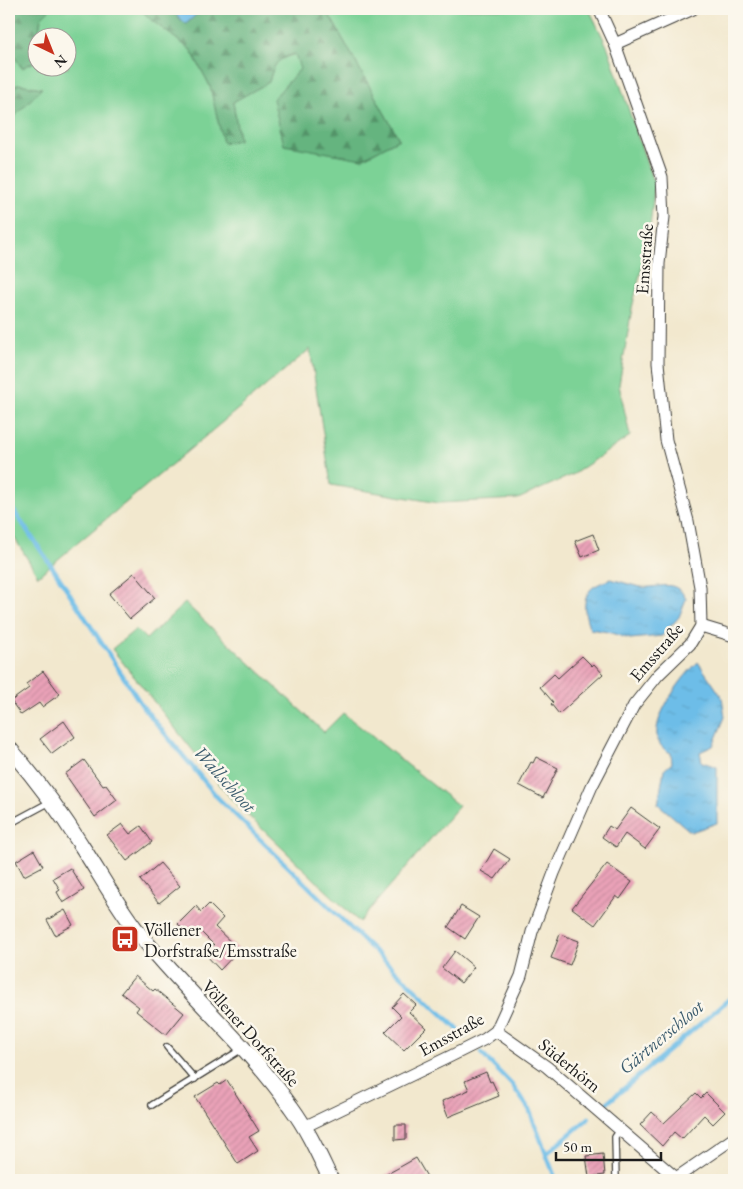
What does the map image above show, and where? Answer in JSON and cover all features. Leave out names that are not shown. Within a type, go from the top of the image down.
[{"type":"street","name":"Emsstraße","points":[[304,1127],[485,1039],[496,1031],[521,976],[532,932],[554,873],[592,786],[634,705],[658,675],[690,644],[701,626],[700,587],[688,521],[666,440],[658,363],[659,264],[664,217],[662,177],[615,44],[599,9]]},
{"type":"street","points":[[615,44],[693,9]]},
{"type":"street","points":[[701,626],[734,636]]},
{"type":"street","name":"Völlener Dorfstraße","points":[[9,748],[52,801],[136,930],[280,1092],[304,1127],[331,1180]]},
{"type":"street","name":"Süderhörn","points":[[496,1031],[547,1066],[676,1179],[734,1138]]},
{"type":"lane","points":[[9,824],[52,801]]},
{"type":"lane","points":[[167,1047],[195,1079]]},
{"type":"lane","points":[[152,1105],[242,1049]]},
{"type":"lane","points":[[616,1180],[615,1137],[620,1130]]},
{"type":"green space","points":[[9,9],[50,9],[41,18],[39,28],[28,28],[28,65],[22,68],[9,48]]},
{"type":"green space","points":[[50,9],[140,9],[150,19],[191,50],[210,86],[223,142],[239,140],[233,102],[269,82],[277,63],[284,58],[296,54],[300,69],[273,99],[362,159],[399,139],[326,9],[589,9],[608,48],[652,179],[655,179],[649,238],[632,308],[619,385],[630,436],[574,474],[518,499],[439,503],[331,485],[310,349],[38,576],[9,529],[9,122],[41,88],[18,84],[9,91],[9,48],[22,68],[28,65],[28,78],[78,78],[78,28],[39,28],[41,18]]},
{"type":"green space","points":[[140,9],[170,9],[186,24],[197,14],[224,9],[326,9],[399,139],[362,159],[284,145],[273,99],[300,69],[295,54],[277,63],[269,82],[233,102],[239,140],[223,143],[210,86],[191,50],[150,19]]},
{"type":"green space","points":[[18,84],[42,88],[9,122],[9,91]]},
{"type":"green space","points":[[185,603],[324,732],[343,713],[459,806],[359,922],[233,801],[112,649],[136,629],[146,639]]},
{"type":"water","points":[[170,9],[224,9],[197,14],[186,24]]},
{"type":"water","points":[[610,579],[641,587],[672,586],[677,588],[686,599],[679,617],[662,636],[630,639],[590,629],[585,614],[585,603],[588,593],[597,585]]},
{"type":"water","points":[[698,662],[722,697],[725,717],[713,746],[700,752],[702,762],[717,767],[717,823],[691,832],[658,804],[664,770],[672,763],[671,753],[659,742],[657,727],[671,696]]},
{"type":"building","points":[[593,534],[599,550],[582,557],[575,541]]},
{"type":"building","points":[[134,573],[155,598],[130,619],[109,594]]},
{"type":"building","points":[[582,656],[592,666],[594,664],[603,674],[559,714],[551,704],[553,702],[540,687],[554,674],[558,678]]},
{"type":"building","points":[[43,671],[60,694],[42,707],[39,703],[21,715],[11,701],[29,688],[26,684]]},
{"type":"building","points":[[64,721],[75,737],[52,754],[40,739]]},
{"type":"building","points":[[536,757],[558,768],[543,798],[519,785],[531,762],[533,763]]},
{"type":"building","points":[[84,760],[103,786],[106,785],[117,800],[95,817],[65,774]]},
{"type":"building","points":[[631,808],[660,829],[645,849],[625,834],[616,847],[602,837],[609,826],[615,830]]},
{"type":"building","points":[[122,824],[130,834],[141,826],[152,842],[127,861],[107,835]]},
{"type":"building","points":[[494,849],[510,859],[495,879],[481,871]]},
{"type":"building","points":[[34,850],[43,866],[24,876],[16,861]]},
{"type":"building","points":[[160,863],[180,886],[159,903],[140,880]]},
{"type":"building","points":[[607,864],[632,882],[620,899],[616,896],[595,925],[572,908]]},
{"type":"building","points":[[70,868],[84,890],[63,903],[57,892],[60,890],[53,878]]},
{"type":"building","points":[[209,904],[223,918],[215,927],[239,950],[220,970],[205,954],[214,945],[199,930],[191,938],[178,924],[196,906],[201,912]]},
{"type":"building","points":[[461,906],[479,917],[465,939],[448,927]]},
{"type":"building","points":[[65,910],[73,925],[55,935],[47,920]]},
{"type":"building","points":[[560,934],[579,941],[570,965],[551,958]]},
{"type":"building","points":[[455,951],[474,967],[461,983],[442,968]]},
{"type":"building","points":[[135,976],[153,991],[155,989],[184,1013],[166,1035],[136,1011],[139,1007],[121,993]]},
{"type":"building","points":[[404,994],[416,1005],[409,1012],[426,1028],[404,1050],[385,1032],[401,1016],[392,1007]]},
{"type":"building","points":[[486,1072],[499,1096],[448,1117],[442,1101],[469,1090],[465,1081]]},
{"type":"building","points":[[227,1080],[259,1131],[249,1137],[258,1151],[238,1164],[195,1097],[218,1083],[220,1085]]},
{"type":"building","points":[[696,1093],[701,1098],[706,1093],[725,1112],[713,1124],[704,1115],[682,1139],[674,1132],[662,1146],[640,1125],[652,1112],[664,1123]]},
{"type":"building","points":[[395,1125],[406,1125],[406,1139],[395,1140]]},
{"type":"building","points":[[603,1154],[605,1175],[589,1177],[586,1156]]},
{"type":"building","points":[[416,1158],[429,1180],[376,1180],[400,1167]]},
{"type":"waterway","name":"Wallschloot","points":[[9,504],[143,707],[218,798],[366,943],[465,1036]]},
{"type":"waterway","name":"Gärtnerschloot","points":[[607,1103],[734,995]]},
{"type":"waterway","name":"Wallschloot","points":[[481,1053],[512,1085],[529,1109],[556,1180]]},
{"type":"waterway","name":"Gärtnerschloot","points":[[546,1154],[589,1118]]},
{"type":"place","name":"Völlener Dorfstraße/Emsstraße","points":[[125,939]]}]
